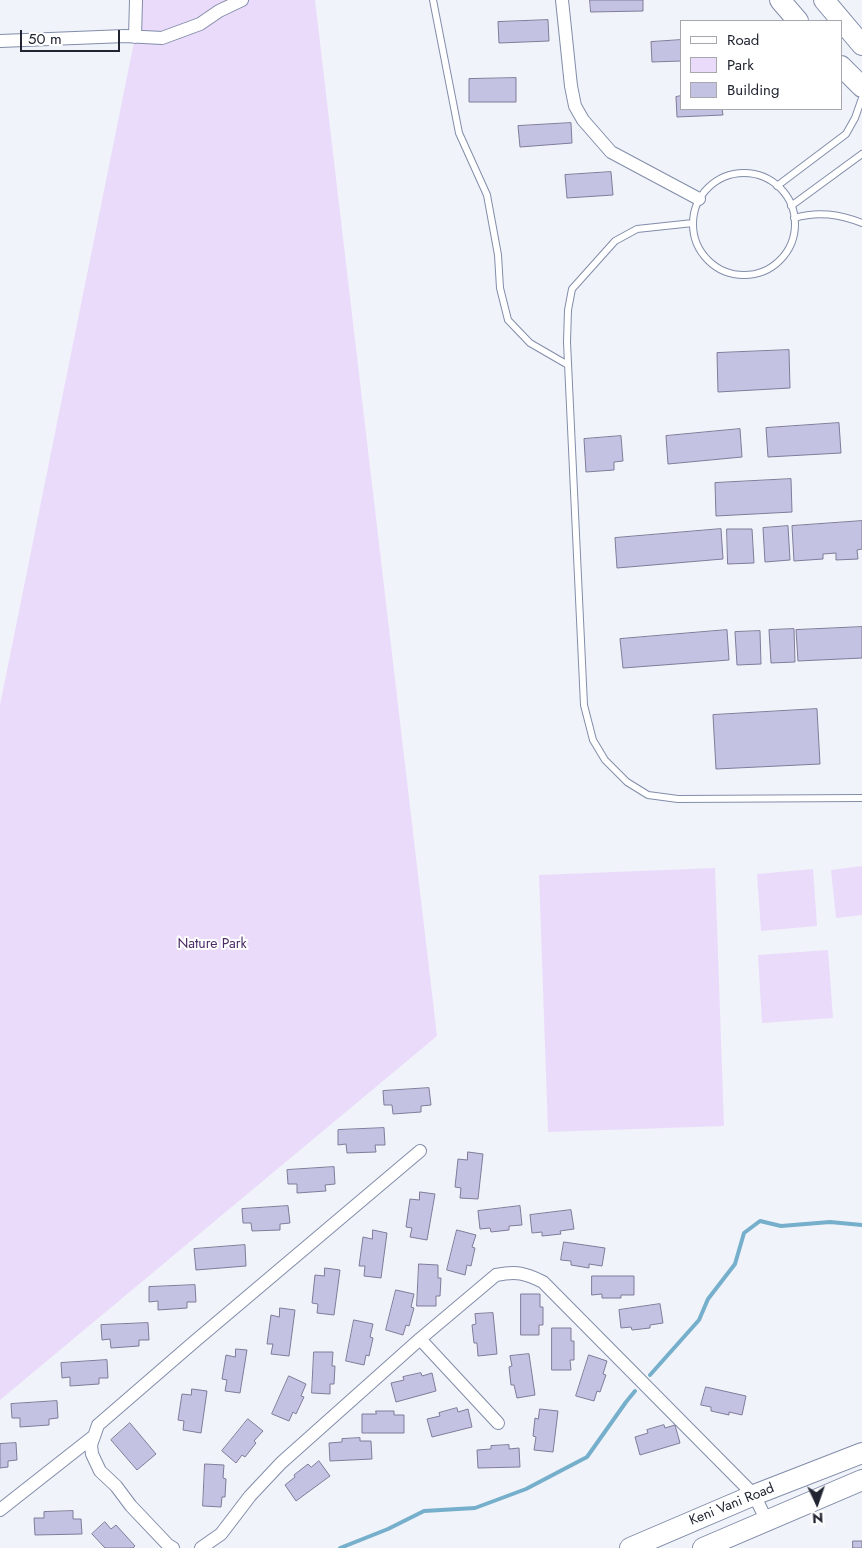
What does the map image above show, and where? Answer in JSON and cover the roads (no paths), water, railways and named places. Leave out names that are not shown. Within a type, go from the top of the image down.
[{"type":"main road","points":[[780,0],[797,20]]},
{"type":"main road","points":[[824,0],[841,20]]},
{"type":"main road","points":[[842,21],[862,45]]},
{"type":"main road","points":[[842,67],[862,87]]},
{"type":"main road","name":"Keni Vani Road","points":[[630,1548],[754,1495],[862,1453]]},
{"type":"main road","name":"Keni Vani Road","points":[[702,1548],[862,1480]]},
{"type":"street","points":[[135,37],[136,0]]},
{"type":"street","points":[[0,41],[162,38],[200,24],[219,11],[242,0]]},
{"type":"street","points":[[562,0],[571,86],[575,106],[583,120],[611,152],[699,199]]},
{"type":"street","points":[[174,1548],[168,1546],[131,1506],[116,1486],[100,1471],[92,1454],[91,1445],[98,1426],[420,1151]]},
{"type":"street","points":[[202,1548],[222,1534],[250,1496],[281,1464],[420,1338],[496,1275],[513,1272],[529,1274],[543,1282],[754,1495],[767,1520]]},
{"type":"street","points":[[420,1338],[498,1422]]},
{"type":"street","points":[[0,1510],[94,1436]]},
{"type":"lane","points":[[433,0],[459,133],[487,196],[498,255],[500,288],[508,320],[530,343],[568,365]]},
{"type":"lane","points":[[777,186],[846,134],[855,118],[862,98]]},
{"type":"lane","points":[[791,206],[862,154]]},
{"type":"lane","points":[[742,173],[754,174],[777,186],[788,198],[794,218],[794,231],[791,243],[785,254],[776,264],[753,274],[740,275],[716,267],[706,258],[694,236],[694,211],[699,199],[717,181],[742,173]]},
{"type":"lane","points":[[794,218],[805,215],[829,214],[862,223]]},
{"type":"lane","points":[[693,223],[637,229],[615,241],[572,289],[568,310],[568,365],[584,705],[593,740],[605,760],[626,782],[648,795],[678,799],[862,798]]},
{"type":"waterway","points":[[650,1375],[699,1320],[708,1299],[735,1264],[744,1233],[760,1221],[781,1226],[830,1222],[862,1225]]},
{"type":"waterway","points":[[340,1548],[388,1529],[424,1511],[475,1508],[526,1489],[587,1457],[635,1391]]},
{"type":"park label","name":"Nature Park","points":[[212,945]]}]
